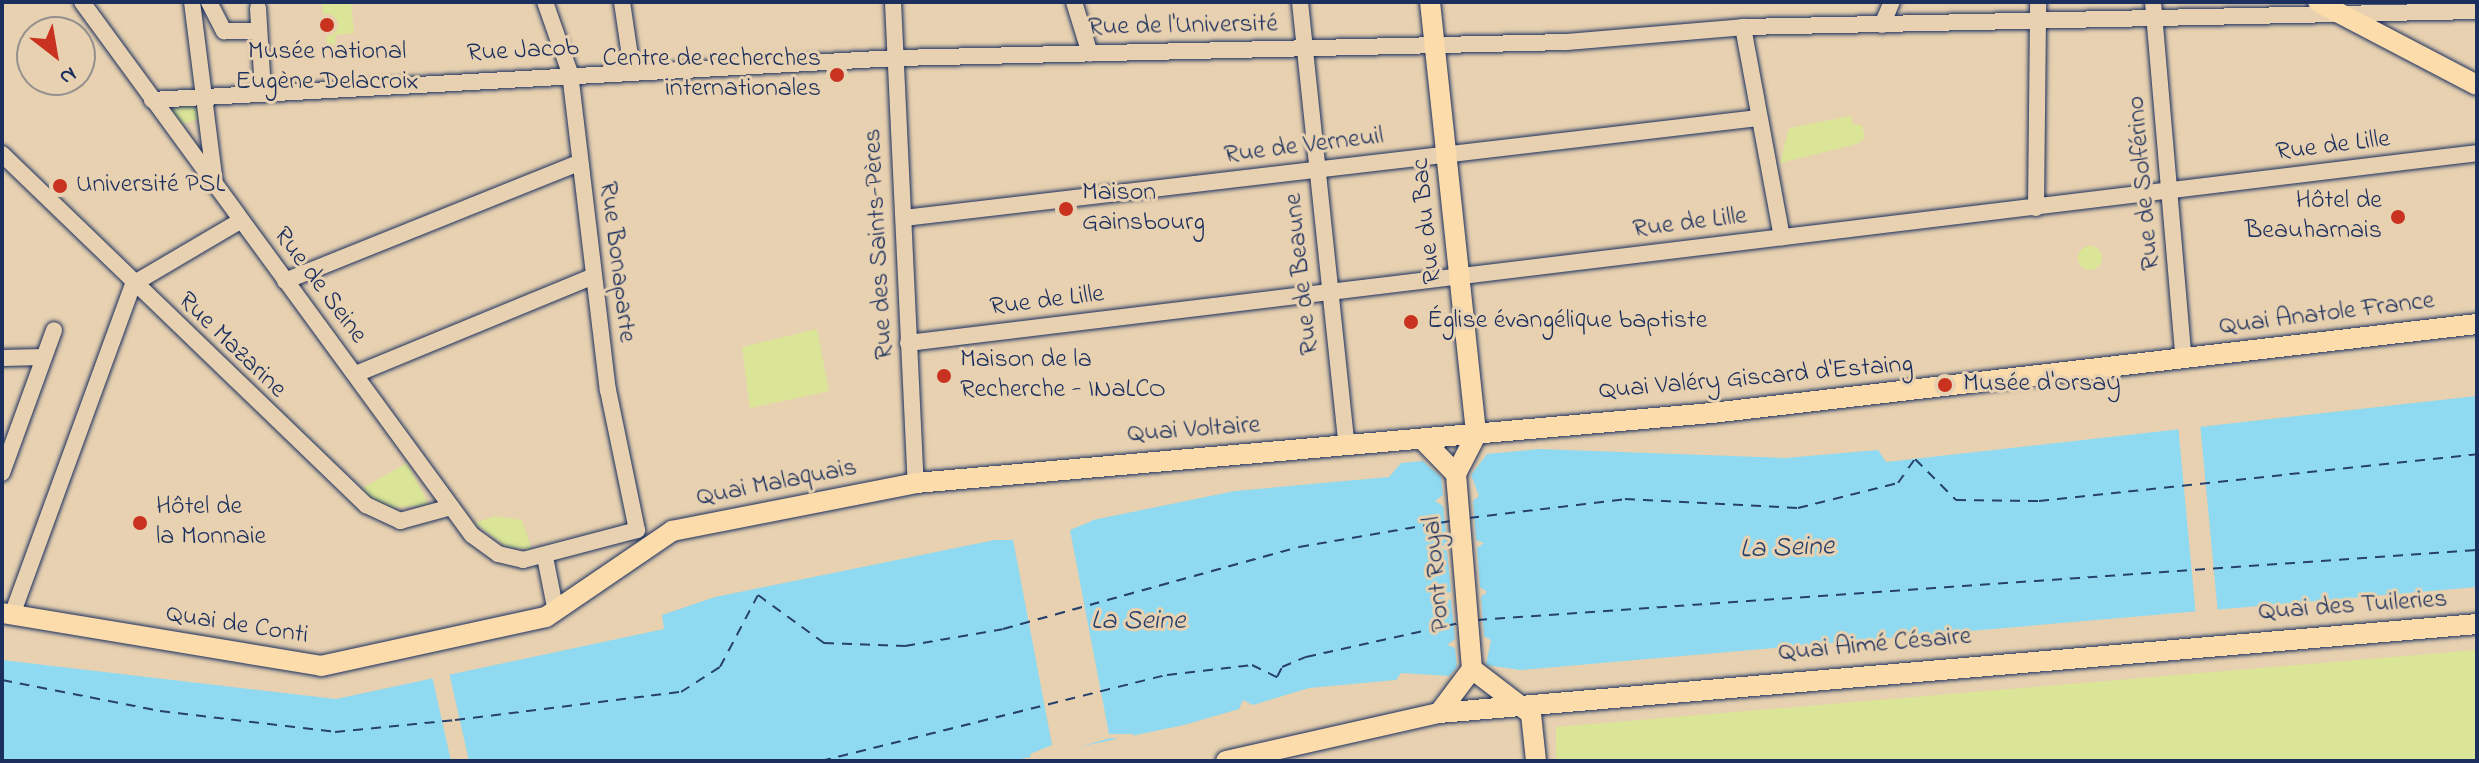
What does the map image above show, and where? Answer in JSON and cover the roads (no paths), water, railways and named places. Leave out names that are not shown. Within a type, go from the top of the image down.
[{"type":"main road","name":"Rue du Bac","points":[[1430,2],[1476,435]]},
{"type":"main road","points":[[2318,2],[2351,14],[2477,85]]},
{"type":"main road","name":"Quai Anatole France","points":[[2184,360],[2477,324]]},
{"type":"main road","name":"Quai Valéry Giscard d'Estaing","points":[[1476,435],[2184,360]]},
{"type":"main road","points":[[1423,440],[1454,463],[1476,435]]},
{"type":"main road","name":"Quai Voltaire","points":[[916,483],[1476,435]]},
{"type":"main road","name":"Pont Royal","points":[[1454,463],[1466,677]]},
{"type":"main road","name":"Quai Malaquais","points":[[556,612],[624,560],[643,536],[916,483]]},
{"type":"main road","name":"Quai de Conti","points":[[7,614],[321,666],[556,612]]},
{"type":"main road","name":"Quai des Tuileries","points":[[2232,643],[2477,624]]},
{"type":"main road","name":"Quai Aimé Césaire","points":[[1226,761],[1439,713],[1523,708],[2232,643]]},
{"type":"main road","points":[[1439,713],[1466,677],[1489,683],[1531,714],[1536,761]]},
{"type":"street","name":"Rue de Seine","points":[[82,2],[451,507],[498,554],[545,557]]},
{"type":"street","points":[[192,2],[216,188]]},
{"type":"street","points":[[209,2],[224,31],[259,31]]},
{"type":"street","name":"Rue Bonaparte","points":[[545,2],[570,73],[594,276],[643,536]]},
{"type":"street","points":[[622,2],[632,70]]},
{"type":"street","name":"Rue des Saints-Pères","points":[[893,2],[916,483]]},
{"type":"street","points":[[1074,2],[1090,54]]},
{"type":"street","name":"Rue de Beaune","points":[[1300,2],[1300,48],[1347,446]]},
{"type":"street","points":[[1882,25],[1892,2]]},
{"type":"street","points":[[2036,208],[2038,2]]},
{"type":"street","points":[[257,4],[263,92]]},
{"type":"street","name":"Rue de l'Université","points":[[897,58],[1436,46],[1743,27],[2038,21],[2154,10],[2351,14],[2477,11]]},
{"type":"street","name":"Rue de Solférino","points":[[2154,10],[2184,360]]},
{"type":"street","points":[[1743,27],[1782,237]]},
{"type":"street","name":"Rue Jacob","points":[[152,100],[570,73],[897,58]]},
{"type":"street","name":"Rue de Verneuil","points":[[904,218],[1758,118]]},
{"type":"street","name":"Rue de Lille","points":[[908,343],[2477,153]]},
{"type":"street","name":"Rue Mazarine","points":[[2,154],[133,284],[377,514],[400,521],[451,507]]},
{"type":"street","points":[[285,281],[579,163]]},
{"type":"street","points":[[7,614],[133,284],[240,221]]},
{"type":"street","points":[[356,374],[594,276]]},
{"type":"street","points":[[2,473],[54,330]]},
{"type":"street","points":[[2,358],[43,357]]},
{"type":"street","name":"Quai Malaquais","points":[[545,557],[612,537],[643,536]]},
{"type":"street","points":[[612,537],[624,560]]},
{"type":"street","points":[[545,557],[556,612]]},
{"type":"water","name":"La Seine","points":[[2477,396],[2477,587],[1520,670],[1486,665],[1457,668],[1450,676],[1401,673],[1396,680],[1309,688],[1253,705],[1243,700],[1239,709],[1184,725],[1011,761],[2,761],[2,660],[336,699],[664,629],[662,615],[715,597],[1235,491],[1389,477],[1401,463],[1423,461],[1441,477],[1470,474],[1487,454],[1539,449],[1785,458],[1878,450],[1886,462]]},
{"type":"place","name":"Musée national Eugène Delacroix","points":[[327,25]]},
{"type":"place","name":"Centre de recherches internationales","points":[[837,75]]},
{"type":"place","name":"Université PSL","points":[[60,186]]},
{"type":"place","name":"Maison Gainsbourg","points":[[1066,209]]},
{"type":"place","name":"Hôtel de Beauharnais","points":[[2398,217]]},
{"type":"place","name":"Église évangélique baptiste","points":[[1411,322]]},
{"type":"place","name":"Maison de la Recherche - INaLCO","points":[[944,376]]},
{"type":"place","name":"Musée d'Orsay","points":[[1945,385]]},
{"type":"place","name":"Hôtel de la Monnaie","points":[[140,523]]}]
